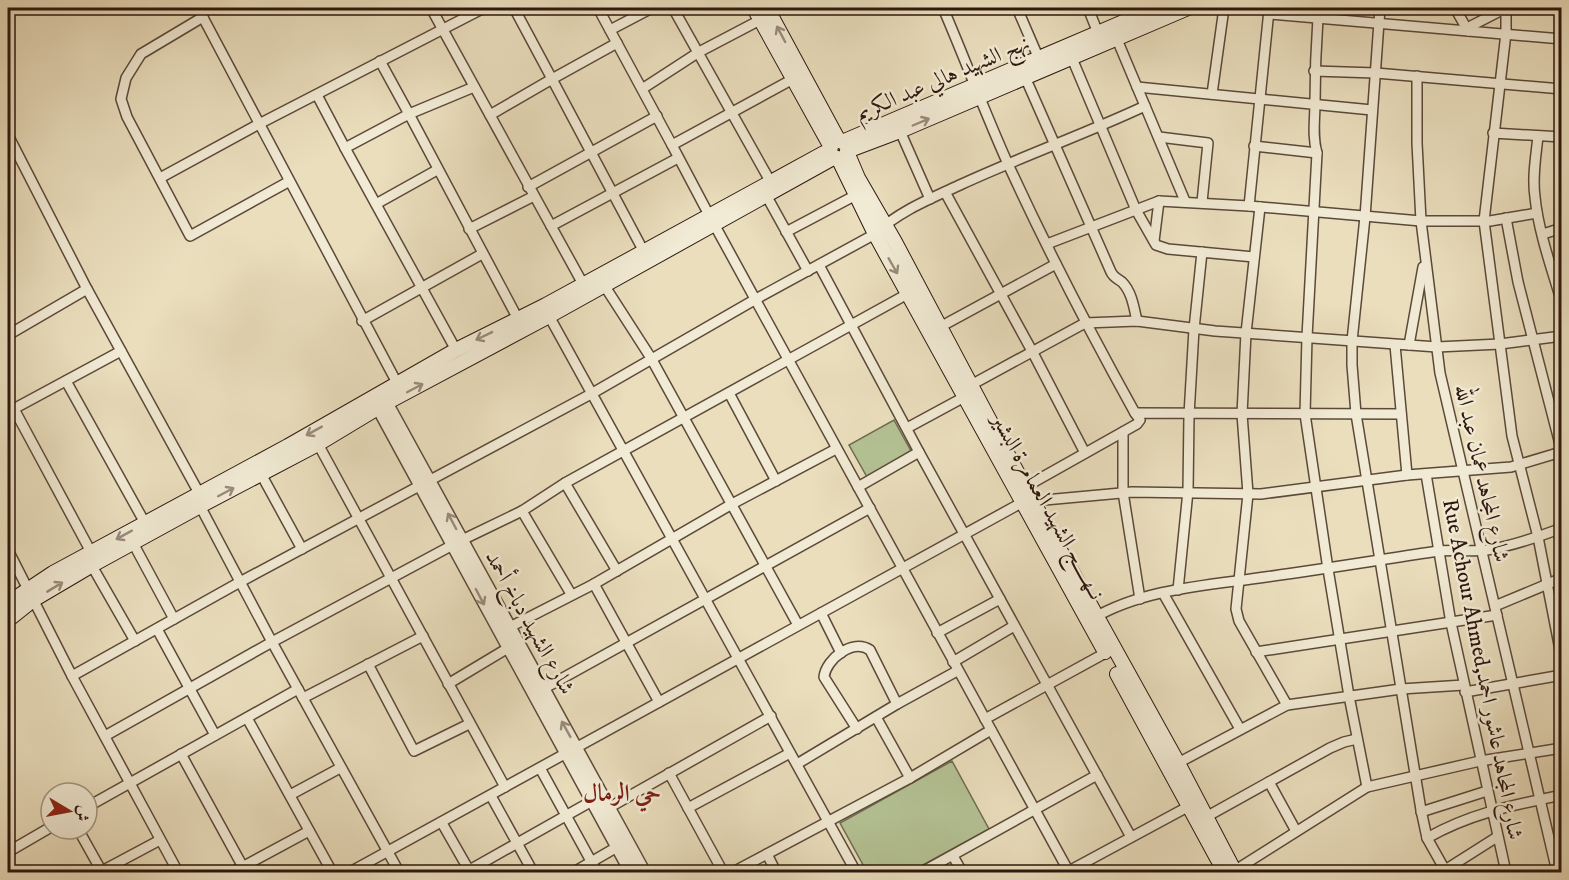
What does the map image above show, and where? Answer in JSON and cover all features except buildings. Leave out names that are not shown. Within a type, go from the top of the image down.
[{"type":"main road","name":"نهج الشهيد هالي عبد الكريم","points":[[839,150],[978,91],[1039,59],[1156,8]]},
{"type":"main road","points":[[92,559],[133,543],[200,499],[380,401],[549,316],[712,220],[770,181],[839,150],[900,131],[978,91],[1025,77],[1188,8]]},
{"type":"main road","points":[[760,12],[793,79],[858,178],[880,229]]},
{"type":"main road","points":[[760,12],[839,150]]},
{"type":"main road","points":[[8,603],[30,594],[92,559],[145,523],[261,474],[318,444],[380,401],[397,383],[643,250],[766,195],[839,150]]},
{"type":"main road","name":"نــهـــــج الشهيد العمامرة البشير","points":[[839,150],[856,195],[880,229],[1025,487],[1028,501]]},
{"type":"main road","points":[[914,291],[940,327],[970,391]]},
{"type":"main road","name":"نــهـــــج الشهيد العمامرة البشير","points":[[970,391],[1231,872]]},
{"type":"main road","points":[[8,620],[30,594]]},
{"type":"main road","name":"نــهـــــج الشهيد العمامرة البشير","points":[[1109,650],[1178,763],[1193,804],[1206,817],[1231,872]]},
{"type":"street","points":[[198,8],[288,182],[397,383]]},
{"type":"street","points":[[431,8],[583,284]]},
{"type":"street","points":[[159,178],[258,124],[484,8]]},
{"type":"street","points":[[514,8],[643,250]]},
{"type":"street","points":[[598,8],[836,449],[1036,809],[1068,872],[1193,804]]},
{"type":"street","points":[[610,30],[652,8]]},
{"type":"street","points":[[673,8],[770,181]]},
{"type":"street","points":[[943,8],[1008,163],[1056,264],[1085,323],[1139,418],[1139,423],[1025,487]]},
{"type":"street","points":[[1017,8],[1039,59]]},
{"type":"street","points":[[1088,8],[1098,33]]},
{"type":"street","points":[[1212,94],[1224,8]]},
{"type":"street","points":[[1380,8],[1365,217],[1352,340],[1356,414],[1427,838],[1444,872],[1497,837]]},
{"type":"street","points":[[1455,8],[1468,29]]},
{"type":"street","points":[[1468,29],[1506,8],[1506,33],[1484,221],[1512,436],[1538,537],[1562,660]]},
{"type":"street","points":[[1249,206],[1269,10],[1318,18],[1468,29],[1562,39]]},
{"type":"street","points":[[642,89],[760,12]]},
{"type":"street","points":[[203,17],[141,54],[126,78],[121,99],[159,178],[190,236],[288,182]]},
{"type":"street","points":[[1318,18],[1314,71],[1314,142],[1317,153],[1305,414],[1339,638],[1367,787]]},
{"type":"street","points":[[1116,37],[1185,201]]},
{"type":"street","points":[[490,115],[617,43]]},
{"type":"street","points":[[1071,57],[1136,210],[1154,241],[1161,248],[1254,257]]},
{"type":"street","points":[[380,61],[518,319]]},
{"type":"street","points":[[1314,71],[1376,73],[1562,89]]},
{"type":"street","name":"شارع المجاهد عمان عبد الله","points":[[1417,76],[1420,221],[1440,373],[1557,873]]},
{"type":"street","points":[[1025,77],[1111,272],[1115,279],[1121,281],[1133,303],[1137,321]]},
{"type":"street","points":[[672,145],[793,79]]},
{"type":"street","points":[[345,148],[409,114],[474,87]]},
{"type":"street","points":[[1137,87],[1372,110]]},
{"type":"street","points":[[317,95],[456,350]]},
{"type":"street","points":[[72,676],[240,582],[591,394],[819,265],[930,198],[1145,106]]},
{"type":"street","points":[[469,230],[657,116]]},
{"type":"street","points":[[900,131],[930,198]]},
{"type":"street","points":[[1493,133],[1562,137]]},
{"type":"street","points":[[8,135],[87,290],[200,499],[240,582],[399,873]]},
{"type":"street","points":[[1538,136],[1534,196],[1561,302]]},
{"type":"street","points":[[1159,137],[1208,143],[1202,202]]},
{"type":"street","points":[[1254,146],[1317,153]]},
{"type":"street","points":[[551,226],[678,158]]},
{"type":"street","points":[[376,204],[437,170]]},
{"type":"street","points":[[945,192],[1085,453]]},
{"type":"street","points":[[766,195],[808,271]]},
{"type":"street","points":[[786,232],[856,195]]},
{"type":"street","points":[[1047,244],[1159,201],[1202,202],[1420,221],[1484,221],[1537,213]]},
{"type":"street","points":[[1154,241],[1159,201]]},
{"type":"street","points":[[1260,207],[1246,333],[1242,414],[1248,494],[1236,609],[1239,621],[1287,705]]},
{"type":"street","points":[[350,873],[903,569],[964,533],[1028,501],[1123,492],[1188,491],[1248,494],[1316,488],[1367,480],[1511,467],[1561,452],[1518,282],[1506,218]]},
{"type":"street","points":[[1543,234],[1562,228]]},
{"type":"street","points":[[1178,590],[1188,491],[1189,415],[1194,329],[1202,252]]},
{"type":"street","points":[[362,321],[482,254]]},
{"type":"street","points":[[1409,345],[1425,259]]},
{"type":"street","points":[[940,327],[1056,264]]},
{"type":"street","points":[[819,265],[1131,837]]},
{"type":"street","points":[[604,285],[651,358],[798,625]]},
{"type":"street","points":[[8,335],[87,290]]},
{"type":"street","points":[[105,736],[392,577],[522,511],[565,483],[914,291]]},
{"type":"street","points":[[549,316],[673,537],[856,873]]},
{"type":"street","points":[[907,428],[1032,351],[1085,323],[1137,321],[1194,329],[1437,347],[1500,344],[1562,336]]},
{"type":"street","points":[[1395,345],[1407,476]]},
{"type":"street","points":[[121,351],[11,410],[135,641]]},
{"type":"street","points":[[66,381],[145,523]]},
{"type":"street","points":[[729,393],[776,481]]},
{"type":"street","name":"شارع الشهيد دباخ أحمد","points":[[380,401],[458,543],[508,648],[571,751],[603,810],[644,873]]},
{"type":"street","points":[[1136,413],[1401,414]]},
{"type":"street","points":[[1123,432],[1123,492],[1140,599]]},
{"type":"street","points":[[318,444],[505,788]]},
{"type":"street","points":[[510,627],[594,584],[732,504],[836,449]]},
{"type":"street","points":[[858,488],[919,452]]},
{"type":"street","points":[[261,474],[302,549]]},
{"type":"street","name":"Rue Achour Ahmed,شارع المجاهد عاشور احمد","points":[[1426,474],[1451,623],[1506,873]]},
{"type":"street","points":[[565,483],[617,571]]},
{"type":"street","points":[[543,689],[870,508]]},
{"type":"street","points":[[522,511],[571,594]]},
{"type":"street","points":[[1092,619],[1140,599],[1178,590],[1438,551],[1481,550],[1538,537],[1562,528]]},
{"type":"street","points":[[133,543],[174,619]]},
{"type":"street","name":"شارع الشهيد دباخ أحمد","points":[[458,543],[510,627],[543,689],[592,801],[603,810],[617,847],[631,873]]},
{"type":"street","points":[[8,550],[72,676],[178,873]]},
{"type":"street","points":[[1256,652],[1451,623],[1496,611],[1562,578]]},
{"type":"street","points":[[594,584],[659,702]]},
{"type":"street","points":[[1163,593],[1240,729]]},
{"type":"street","points":[[937,633],[1000,599]]},
{"type":"street","points":[[821,613],[841,652]]},
{"type":"street","points":[[797,764],[897,704],[1014,626]]},
{"type":"street","points":[[157,630],[215,735]]},
{"type":"street","points":[[303,698],[423,636]]},
{"type":"street","points":[[856,729],[824,677],[827,664],[841,652],[855,645],[864,645],[870,650],[897,704]]},
{"type":"street","points":[[448,684],[508,648]]},
{"type":"street","points":[[985,719],[1109,650]]},
{"type":"street","points":[[368,664],[414,750],[469,724]]},
{"type":"street","points":[[1178,763],[1287,705],[1401,689],[1465,688],[1562,675]]},
{"type":"street","points":[[99,800],[298,689]]},
{"type":"street","points":[[603,810],[771,716]]},
{"type":"street","points":[[876,717],[910,778]]},
{"type":"street","points":[[248,718],[332,873]]},
{"type":"street","points":[[733,873],[910,778],[991,730]]},
{"type":"street","points":[[1206,817],[1330,748],[1357,739]]},
{"type":"street","points":[[1231,872],[1367,787],[1480,762],[1562,748]]},
{"type":"street","points":[[688,808],[790,753]]},
{"type":"street","points":[[181,754],[243,867]]},
{"type":"street","points":[[290,795],[340,768]]},
{"type":"street","points":[[540,768],[597,873]]},
{"type":"street","points":[[669,773],[723,873]]},
{"type":"street","points":[[922,873],[1097,776]]},
{"type":"street","points":[[1269,782],[1296,831]]},
{"type":"street","points":[[1421,812],[1487,791]]},
{"type":"street","points":[[1427,838],[1463,819],[1562,795]]},
{"type":"street","points":[[491,796],[533,873]]},
{"type":"street","points":[[442,823],[468,872],[592,801]]},
{"type":"street","points":[[233,873],[309,831]]},
{"type":"street","points":[[8,852],[39,834]]},
{"type":"street","points":[[84,841],[101,872],[160,840]]},
{"type":"street","points":[[574,873],[617,847]]},
{"type":"street","points":[[766,854],[776,873]]},
{"type":"street","points":[[953,856],[962,873]]},
{"type":"green space","points":[[894,420],[911,451],[867,477],[849,445]]},
{"type":"green space","points":[[952,761],[989,829],[910,872],[867,872],[840,823]]},
{"type":"district","name":"حي الرمال","points":[[622,793]]}]
